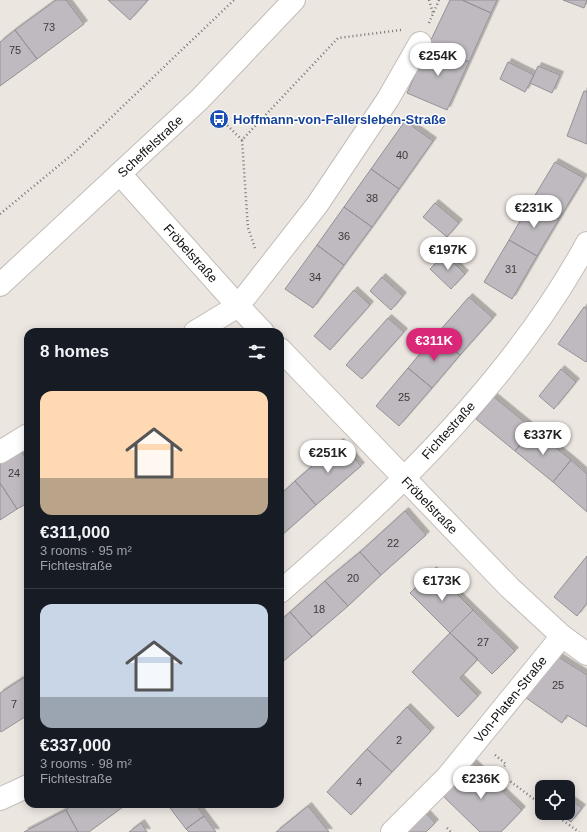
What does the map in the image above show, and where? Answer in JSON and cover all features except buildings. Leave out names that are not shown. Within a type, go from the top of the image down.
[{"type":"street","name":"Scheffelstraße","points":[[0,285],[200,99],[294,0]]},
{"type":"street","points":[[202,328],[238,306],[317,205],[388,99],[420,43]]},
{"type":"street","name":"Fröbelstraße","points":[[120,174],[259,328]]},
{"type":"street","name":"Fichtestraße","points":[[284,588],[404,478],[480,396],[532,330],[569,276],[587,242]]},
{"type":"street","name":"Fröbelstraße","points":[[284,353],[508,587],[562,636],[587,654]]},
{"type":"street","points":[[0,452],[24,437]]},
{"type":"street","name":"Von-Platen-Straße","points":[[392,832],[446,776],[562,636]]},
{"type":"street","points":[[0,798],[24,788]]},
{"type":"path","points":[[0,214],[74,154],[234,0]]},
{"type":"path","points":[[429,0],[433,13]]},
{"type":"path","points":[[242,140],[338,38],[401,30],[420,43]]},
{"type":"path","points":[[200,99],[242,140],[248,228],[263,273]]},
{"type":"path","points":[[476,741],[506,764],[499,773],[535,800]]},
{"type":"path","points":[[563,820],[579,832]]},
{"type":"path","points":[[447,828],[451,832]]},
{"type":"place","name":"Hoffmann-von-Fallersleben-Straße","points":[[219,119]]}]
